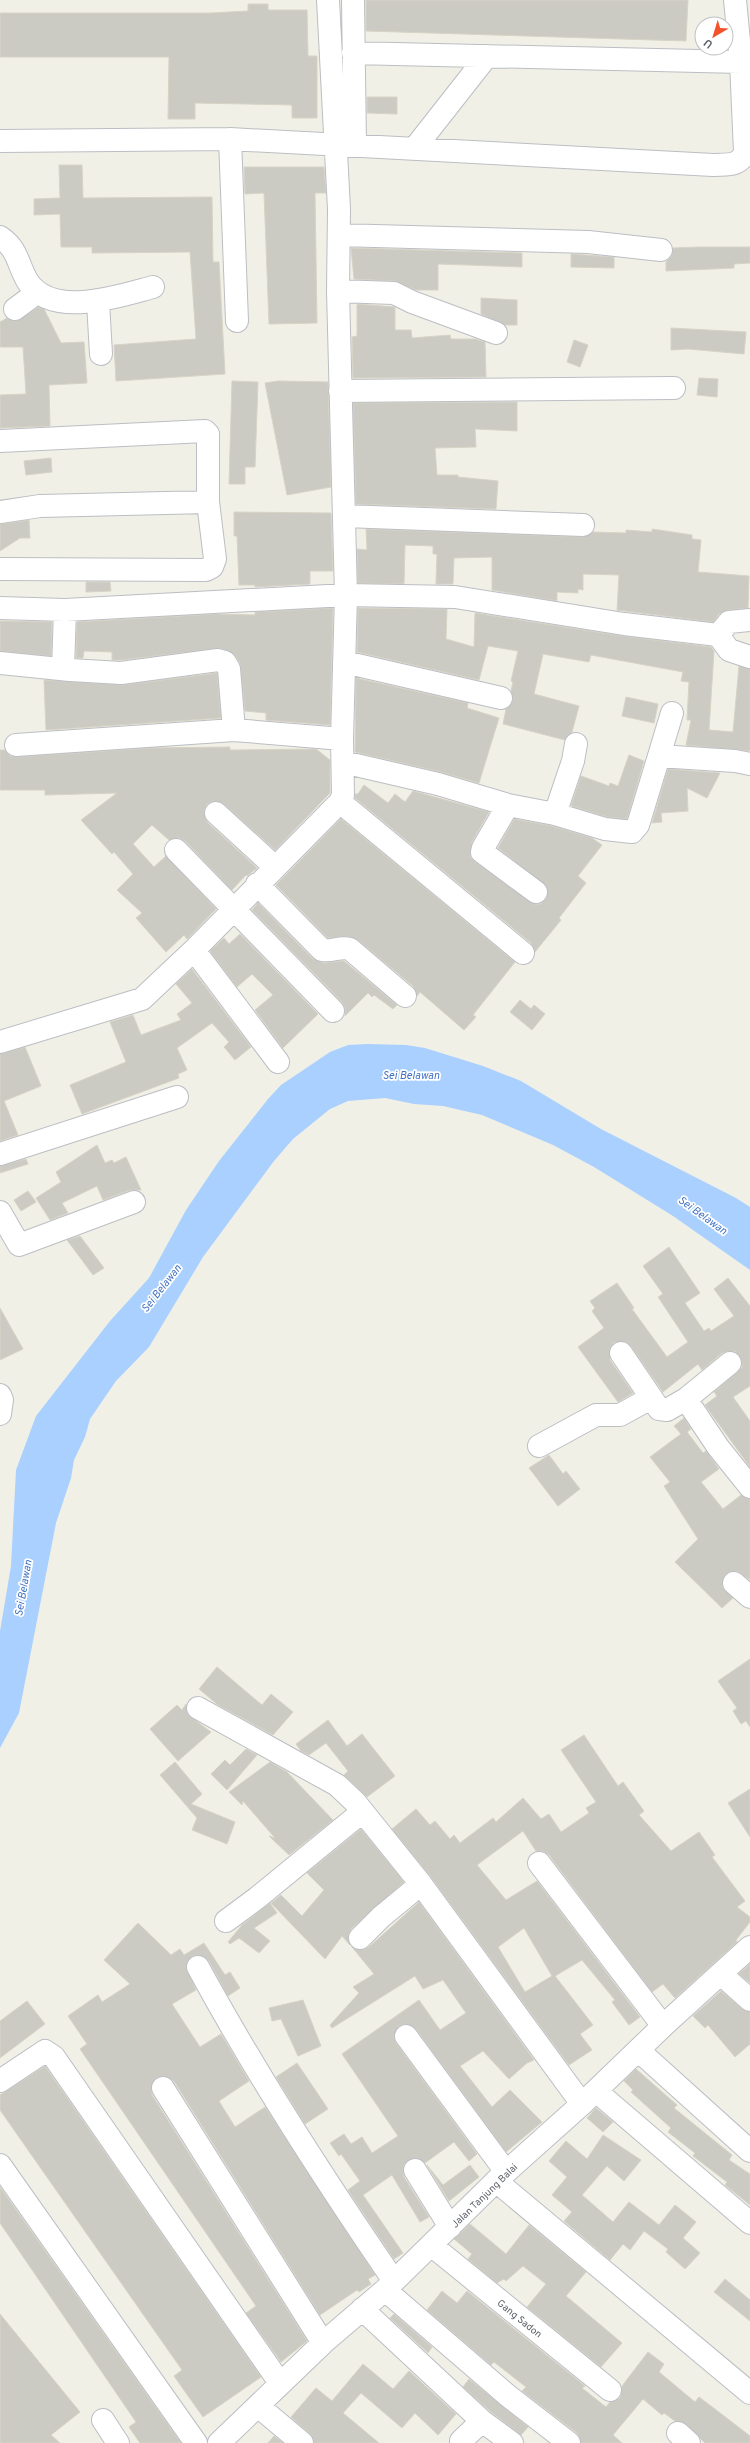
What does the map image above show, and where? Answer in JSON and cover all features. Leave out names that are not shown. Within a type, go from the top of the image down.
[{"type":"street","points":[[328,0],[345,145]]},
{"type":"street","points":[[0,1042],[142,999],[194,950],[257,884],[340,802],[343,795],[342,740],[346,596],[338,291],[339,234],[353,53],[353,0]]},
{"type":"street","points":[[0,141],[230,139],[713,165],[734,164],[743,158],[745,152],[741,62],[735,0]]},
{"type":"street","points":[[353,53],[741,62]]},
{"type":"street","points":[[414,149],[486,56]]},
{"type":"street","points":[[230,139],[237,321]]},
{"type":"street","points":[[339,234],[588,242],[661,250]]},
{"type":"street","points":[[0,237],[15,250],[24,275],[38,292],[49,300],[98,302],[154,287]]},
{"type":"street","points":[[338,291],[394,293],[412,302],[496,333]]},
{"type":"street","points":[[15,309],[38,292]]},
{"type":"street","points":[[98,302],[101,354]]},
{"type":"street","points":[[340,392],[674,388]]},
{"type":"street","points":[[0,441],[205,431],[208,434],[208,502],[215,559],[212,567],[206,570],[0,569]]},
{"type":"street","points":[[0,512],[40,506],[208,502]]},
{"type":"street","points":[[345,516],[583,525]]},
{"type":"street","points":[[0,608],[65,610],[346,596],[455,597],[624,624],[718,635],[729,650],[750,657]]},
{"type":"street","points":[[62,669],[65,610]]},
{"type":"street","points":[[718,635],[729,622],[750,620]]},
{"type":"street","points":[[0,662],[62,669],[121,673],[218,660],[225,662],[229,668],[234,730]]},
{"type":"street","points":[[344,662],[501,698]]},
{"type":"street","points":[[343,762],[438,784],[508,805],[555,814],[605,829],[634,831],[672,713]]},
{"type":"street","points":[[16,745],[234,730],[342,740]]},
{"type":"street","points":[[555,814],[573,761],[576,744]]},
{"type":"street","points":[[659,756],[735,761],[750,764]]},
{"type":"street","points":[[340,802],[523,954]]},
{"type":"street","points":[[508,805],[482,852],[536,892]]},
{"type":"street","points":[[216,813],[275,867]]},
{"type":"street","points":[[176,850],[333,1011]]},
{"type":"street","points":[[257,884],[322,950],[328,951],[345,947],[350,949],[405,996]]},
{"type":"street","points":[[194,950],[278,1062]]},
{"type":"street","points":[[0,1154],[177,1097]]},
{"type":"street","points":[[0,1212],[19,1245],[134,1202]]},
{"type":"street","points":[[621,1353],[651,1398],[663,1411],[686,1399],[730,1363]]},
{"type":"street","points":[[0,1395],[2,1400],[0,1414]]},
{"type":"street","points":[[539,1446],[596,1415],[620,1415],[651,1398]]},
{"type":"street","points":[[686,1399],[718,1447],[750,1487]]},
{"type":"street","points":[[734,1583],[750,1597]]},
{"type":"street","points":[[198,1708],[338,1785],[422,1884],[589,2098],[750,2223]]},
{"type":"street","points":[[226,1921],[257,1898],[362,1812]]},
{"type":"street","points":[[539,1863],[663,2026]]},
{"type":"street","points":[[360,1938],[381,1917],[422,1884]]},
{"type":"street","name":"Jalan Tanjung Balai","points":[[219,2443],[280,2383],[323,2343],[390,2286],[501,2177],[589,2098],[663,2026],[722,1975],[750,1947]]},
{"type":"street","points":[[198,1967],[232,2029],[390,2286],[507,2395],[569,2443]]},
{"type":"street","points":[[722,1975],[750,2000]]},
{"type":"street","points":[[406,2036],[501,2177],[750,2393]]},
{"type":"street","points":[[638,2050],[750,2151]]},
{"type":"street","points":[[0,2081],[45,2051],[54,2057],[280,2383]]},
{"type":"street","points":[[162,2088],[323,2343]]},
{"type":"street","points":[[0,2164],[196,2443]]},
{"type":"street","points":[[415,2170],[450,2227]]},
{"type":"street","name":"Gang Sadon","points":[[431,2245],[610,2390]]},
{"type":"street","points":[[362,2309],[482,2421],[512,2443]]},
{"type":"street","points":[[258,2406],[302,2443]]},
{"type":"street","points":[[103,2420],[118,2443]]},
{"type":"street","points":[[461,2441],[482,2421]]},
{"type":"water","name":"Sei Belawan","points":[[348,1045],[406,1045],[425,1048],[483,1066],[521,1081],[601,1129],[736,1198],[750,1207],[750,1270],[673,1216],[594,1167],[553,1145],[482,1115],[443,1106],[414,1104],[385,1098],[348,1101],[330,1109],[293,1139],[274,1161],[203,1257],[149,1347],[116,1381],[90,1419],[85,1437],[74,1460],[71,1478],[56,1523],[19,1713],[0,1748],[0,1631],[11,1566],[16,1470],[36,1416],[110,1321],[149,1278],[186,1210],[219,1161],[268,1099],[281,1085],[330,1052]]},
{"type":"building","points":[[366,0],[688,0],[686,41],[366,31]]},
{"type":"building","points":[[248,4],[268,4],[268,10],[307,10],[308,56],[317,56],[317,118],[292,118],[292,105],[195,103],[195,119],[168,119],[169,57],[0,57],[0,13],[211,13],[248,11]]},
{"type":"building","points":[[367,97],[397,97],[397,114],[367,113]]},
{"type":"building","points":[[59,165],[82,165],[83,198],[212,197],[213,262],[219,262],[225,374],[116,381],[114,345],[196,339],[190,252],[92,253],[92,247],[61,247],[60,214],[34,215],[34,199],[60,198]]},
{"type":"building","points":[[244,167],[324,167],[326,193],[315,193],[317,323],[269,324],[264,193],[245,194]]},
{"type":"building","points":[[750,247],[750,263],[734,264],[734,268],[666,271],[666,262],[671,257],[673,248]]},
{"type":"building","points":[[351,248],[522,253],[522,267],[438,264],[438,290],[416,290],[395,281],[354,279]]},
{"type":"building","points":[[571,254],[614,257],[614,268],[571,267]]},
{"type":"building","points":[[481,298],[517,300],[517,325],[505,325],[481,314]]},
{"type":"building","points":[[357,304],[395,307],[395,330],[411,330],[412,338],[450,335],[451,339],[475,339],[485,342],[486,377],[353,378],[352,337],[357,336]]},
{"type":"building","points":[[39,307],[44,309],[61,343],[84,342],[87,383],[49,385],[50,426],[0,428],[0,395],[26,394],[23,347],[0,347],[0,322],[7,318],[17,321]]},
{"type":"building","points":[[671,328],[746,332],[744,354],[688,349],[671,350]]},
{"type":"building","points":[[574,340],[588,345],[580,367],[567,362]]},
{"type":"building","points":[[699,378],[718,379],[717,397],[697,395]]},
{"type":"building","points":[[232,381],[258,382],[255,467],[245,467],[245,484],[229,484]]},
{"type":"building","points":[[278,381],[328,382],[331,487],[287,495],[265,383]]},
{"type":"building","points":[[517,402],[517,431],[475,429],[476,447],[435,448],[437,475],[458,475],[458,477],[498,481],[496,509],[356,504],[353,403]]},
{"type":"building","points":[[51,458],[52,472],[26,475],[24,461]]},
{"type":"building","points":[[234,512],[331,513],[333,571],[310,571],[310,584],[255,587],[255,585],[239,585],[237,536],[234,536]]},
{"type":"building","points":[[29,520],[30,538],[20,538],[0,551],[0,524]]},
{"type":"building","points":[[366,529],[583,537],[593,532],[626,533],[626,530],[652,532],[652,529],[692,535],[692,539],[701,540],[698,572],[749,576],[748,608],[727,610],[719,614],[713,622],[617,610],[619,575],[583,574],[583,590],[578,589],[578,593],[557,592],[557,601],[492,590],[492,557],[454,558],[453,584],[436,584],[437,554],[433,554],[433,546],[405,545],[404,584],[358,583],[357,549],[367,550]]},
{"type":"building","points":[[86,582],[110,582],[111,591],[86,592]]},
{"type":"building","points":[[333,608],[330,725],[266,720],[266,713],[245,711],[240,663],[235,655],[221,648],[121,660],[112,660],[112,652],[84,651],[83,658],[76,658],[77,622],[216,614],[255,615],[255,612]]},
{"type":"building","points":[[358,608],[447,609],[446,639],[474,647],[475,613],[622,636],[711,647],[714,651],[709,730],[733,732],[739,666],[750,669],[750,751],[686,745],[691,720],[687,720],[689,682],[681,681],[683,672],[591,655],[589,662],[543,654],[534,694],[579,706],[572,732],[565,740],[503,724],[506,709],[513,700],[511,691],[513,682],[511,681],[518,651],[488,646],[479,680],[357,652]]},
{"type":"building","points":[[0,621],[52,622],[51,656],[0,651]]},
{"type":"building","points":[[217,673],[221,718],[46,730],[44,680],[123,685]]},
{"type":"building","points":[[356,678],[468,703],[467,708],[499,718],[479,783],[441,772],[355,752]]},
{"type":"building","points":[[626,697],[658,704],[654,723],[622,716]]},
{"type":"building","points":[[230,747],[230,750],[316,749],[330,760],[330,793],[275,850],[224,804],[213,801],[207,804],[204,811],[207,822],[257,868],[247,876],[246,875],[232,890],[185,841],[179,838],[169,840],[152,825],[133,844],[154,867],[166,856],[216,909],[187,939],[184,935],[166,952],[136,918],[142,913],[117,890],[133,874],[114,852],[112,854],[81,820],[117,793],[45,795],[45,790],[0,790],[0,750],[5,750],[10,756],[17,757],[150,748]]},
{"type":"building","points":[[629,755],[644,761],[627,819],[608,817],[571,806],[581,776],[609,786],[610,783],[618,786]]},
{"type":"building","points":[[668,769],[720,773],[707,798],[687,788],[688,811],[661,813],[662,822],[652,823]]},
{"type":"building","points":[[364,785],[388,803],[395,794],[405,802],[413,791],[489,812],[472,842],[470,857],[534,904],[541,904],[546,899],[547,887],[498,848],[514,819],[552,826],[592,838],[602,845],[578,876],[586,883],[559,918],[561,920],[535,952],[531,943],[355,798],[355,794],[358,794]]},
{"type":"building","points":[[341,819],[515,962],[473,1015],[476,1017],[464,1030],[420,992],[417,996],[413,986],[358,940],[347,936],[328,938],[276,885]]},
{"type":"building","points":[[258,903],[313,959],[324,963],[344,961],[397,1005],[393,1009],[374,995],[372,997],[368,993],[345,1016],[345,1008],[342,1002],[252,910]]},
{"type":"building","points":[[240,934],[318,1014],[283,1048],[255,1010],[273,995],[252,974],[237,987],[210,951],[224,938],[229,944]]},
{"type":"building","points":[[192,969],[251,1047],[235,1060],[224,1047],[229,1042],[212,1023],[177,1048],[187,1070],[178,1074],[179,1078],[82,1114],[70,1085],[126,1062],[110,1022],[133,1015],[141,1035],[181,1020],[177,1014],[192,1003],[176,984]]},
{"type":"building","points":[[520,1000],[531,1009],[534,1005],[545,1014],[532,1030],[510,1012]]},
{"type":"building","points":[[25,1047],[41,1086],[4,1101],[18,1135],[0,1141],[0,1054]]},
{"type":"building","points":[[97,1145],[105,1163],[112,1160],[114,1163],[126,1157],[141,1190],[130,1190],[103,1200],[97,1186],[62,1203],[68,1213],[50,1220],[36,1198],[61,1182],[56,1172]]},
{"type":"building","points":[[26,1159],[28,1164],[0,1173],[0,1166]]},
{"type":"building","points":[[28,1191],[36,1202],[21,1211],[14,1200]]},
{"type":"building","points":[[80,1236],[104,1268],[93,1275],[67,1240]]},
{"type":"building","points":[[669,1247],[700,1293],[685,1303],[704,1331],[709,1328],[711,1331],[734,1316],[714,1289],[728,1278],[750,1306],[750,1386],[733,1397],[750,1421],[750,1467],[705,1405],[717,1396],[714,1392],[742,1368],[742,1361],[735,1351],[722,1353],[702,1370],[698,1364],[663,1392],[631,1346],[626,1342],[614,1342],[610,1348],[610,1360],[633,1393],[618,1402],[578,1347],[604,1328],[592,1311],[595,1308],[590,1301],[617,1283],[634,1308],[632,1309],[667,1357],[688,1342],[658,1297],[663,1294],[643,1266]]},
{"type":"building","points":[[0,1308],[23,1349],[0,1360]]},
{"type":"building","points":[[684,1418],[691,1429],[687,1432],[703,1453],[706,1451],[719,1469],[701,1482],[723,1509],[741,1495],[750,1499],[750,1580],[737,1571],[725,1575],[722,1587],[733,1598],[722,1608],[675,1562],[698,1539],[664,1486],[670,1482],[650,1457],[681,1434],[674,1426]]},
{"type":"building","points":[[549,1455],[563,1474],[566,1471],[580,1489],[558,1506],[529,1468]]},
{"type":"building","points":[[750,1659],[750,1727],[746,1721],[741,1724],[733,1711],[737,1708],[718,1681]]},
{"type":"building","points":[[217,1667],[262,1705],[271,1694],[293,1712],[273,1735],[218,1705],[199,1689]]},
{"type":"building","points":[[186,1704],[188,1715],[211,1732],[178,1761],[150,1729],[177,1705],[182,1710]]},
{"type":"building","points":[[328,1720],[347,1746],[362,1734],[395,1776],[367,1797],[344,1775],[348,1771],[326,1743],[309,1755],[301,1751],[296,1744]]},
{"type":"building","points":[[584,1735],[618,1786],[623,1782],[644,1811],[639,1815],[671,1851],[699,1832],[715,1855],[712,1857],[745,1901],[737,1907],[750,1917],[750,1922],[736,1940],[737,1942],[675,1998],[663,1984],[652,1992],[549,1855],[543,1851],[536,1851],[523,1831],[477,1865],[506,1900],[537,1881],[640,2017],[629,2025],[612,2002],[615,2000],[582,1960],[555,1976],[593,2025],[580,2034],[592,2050],[569,2065],[431,1877],[392,1829],[416,1809],[430,1825],[435,1821],[450,1839],[454,1835],[460,1843],[493,1818],[496,1822],[523,1798],[541,1819],[549,1814],[561,1832],[589,1813],[586,1808],[596,1802],[561,1750]],"holes":[[[524,1928],[552,1976],[525,1992],[498,1947]]]},
{"type":"building","points":[[246,1749],[257,1755],[227,1790],[211,1774],[225,1760],[230,1765]]},
{"type":"building","points":[[175,1762],[202,1794],[191,1804],[235,1822],[227,1844],[192,1830],[197,1818],[160,1775]]},
{"type":"building","points":[[270,1762],[287,1772],[333,1820],[289,1855],[269,1836],[275,1838],[243,1801],[242,1805],[229,1792]]},
{"type":"building","points":[[750,1789],[750,1837],[728,1803]]},
{"type":"building","points":[[361,1829],[404,1882],[351,1929],[348,1935],[350,1945],[342,1936],[325,1959],[271,1903],[281,1895],[302,1916],[324,1890],[307,1873]]},
{"type":"building","points":[[419,1902],[534,2060],[527,2063],[509,2079],[483,2051],[460,2066],[492,2107],[510,2090],[542,2122],[506,2152],[416,2029],[405,2024],[398,2026],[394,2037],[396,2043],[477,2154],[469,2161],[454,2142],[425,2163],[414,2158],[404,2164],[404,2177],[429,2217],[420,2222],[392,2175],[363,2195],[403,2253],[394,2259],[348,2190],[360,2181],[341,2154],[339,2156],[330,2143],[344,2134],[351,2144],[362,2137],[372,2153],[398,2136],[342,2054],[419,2000],[440,2030],[466,2013],[443,1980],[423,1989],[415,1976],[332,2028],[330,2025],[359,1993],[353,1987],[374,1974],[352,1947],[363,1950],[369,1947]]},
{"type":"building","points":[[270,1903],[277,1913],[254,1928],[270,1941],[259,1953],[239,1938],[230,1944],[228,1942],[242,1925]]},
{"type":"building","points":[[138,1923],[171,1955],[180,1949],[184,1955],[204,1943],[225,1975],[230,1972],[240,1988],[228,1996],[209,1961],[199,1955],[192,1956],[186,1967],[196,1990],[172,2004],[200,2047],[221,2034],[249,2081],[219,2101],[235,2127],[265,2107],[375,2275],[368,2279],[371,2284],[359,2292],[357,2290],[320,2315],[174,2081],[163,2076],[156,2078],[151,2088],[152,2095],[307,2341],[281,2362],[246,2313],[256,2306],[80,2049],[87,2044],[68,2016],[98,1995],[102,2002],[130,1984],[104,1960]]},
{"type":"building","points":[[750,1964],[750,1983],[739,1974]]},
{"type":"building","points":[[721,1991],[742,2009],[750,2012],[750,2044],[735,2057],[708,2025],[705,2028],[693,2016]]},
{"type":"building","points":[[303,2000],[321,2046],[298,2056],[281,2019],[272,2021],[269,2008]]},
{"type":"building","points":[[27,2001],[45,2024],[0,2058],[0,2021]]},
{"type":"building","points":[[297,2063],[328,2109],[305,2124],[276,2077]]},
{"type":"building","points":[[45,2066],[261,2377],[203,2417],[174,2376],[182,2370],[0,2110],[0,2095]]},
{"type":"building","points":[[636,2069],[677,2105],[674,2108],[732,2155],[729,2160],[750,2174],[750,2205],[725,2185],[727,2182],[693,2156],[695,2153],[668,2132],[671,2128],[631,2092],[633,2090],[624,2081]]},
{"type":"building","points":[[596,2108],[613,2122],[603,2132],[587,2118]]},
{"type":"building","points":[[603,2135],[641,2160],[624,2181],[607,2166],[582,2195],[613,2222],[629,2202],[659,2225],[675,2205],[696,2222],[683,2238],[700,2253],[685,2269],[666,2252],[668,2249],[644,2231],[630,2250],[623,2244],[610,2260],[564,2221],[572,2212],[552,2195],[567,2177],[549,2161],[566,2141],[587,2159]]},
{"type":"building","points":[[427,2165],[443,2185],[470,2165],[479,2177],[449,2201]]},
{"type":"building","points":[[0,2187],[181,2443],[140,2443],[129,2427],[136,2422],[0,2223]]},
{"type":"building","points":[[470,2224],[506,2254],[529,2225],[586,2272],[566,2296],[622,2343],[601,2367],[527,2307],[546,2284],[523,2266],[506,2281],[504,2279],[497,2283],[468,2259],[472,2254],[454,2239]]},
{"type":"building","points":[[725,2279],[750,2300],[750,2321],[714,2292]]},
{"type":"building","points":[[442,2291],[457,2303],[467,2291],[585,2386],[582,2388],[606,2407],[610,2402],[620,2398],[622,2386],[648,2352],[664,2364],[659,2372],[695,2402],[699,2397],[750,2436],[750,2443],[705,2443],[686,2424],[675,2421],[664,2413],[662,2415],[643,2399],[613,2435],[622,2443],[581,2443],[577,2433],[522,2391],[526,2387],[494,2362],[491,2365],[427,2310]]},
{"type":"building","points":[[0,2314],[80,2412],[51,2435],[60,2443],[0,2443]]},
{"type":"building","points":[[394,2314],[432,2347],[428,2353],[390,2318]]},
{"type":"building","points":[[363,2364],[393,2389],[409,2371],[456,2414],[438,2435],[415,2413],[402,2428],[361,2393],[343,2413],[379,2443],[314,2443],[310,2434],[291,2417],[316,2388],[332,2401]]},
{"type":"building","points":[[469,2379],[528,2427],[521,2435],[490,2411],[463,2387]]},
{"type":"building","points":[[274,2436],[283,2443],[268,2443]]}]
